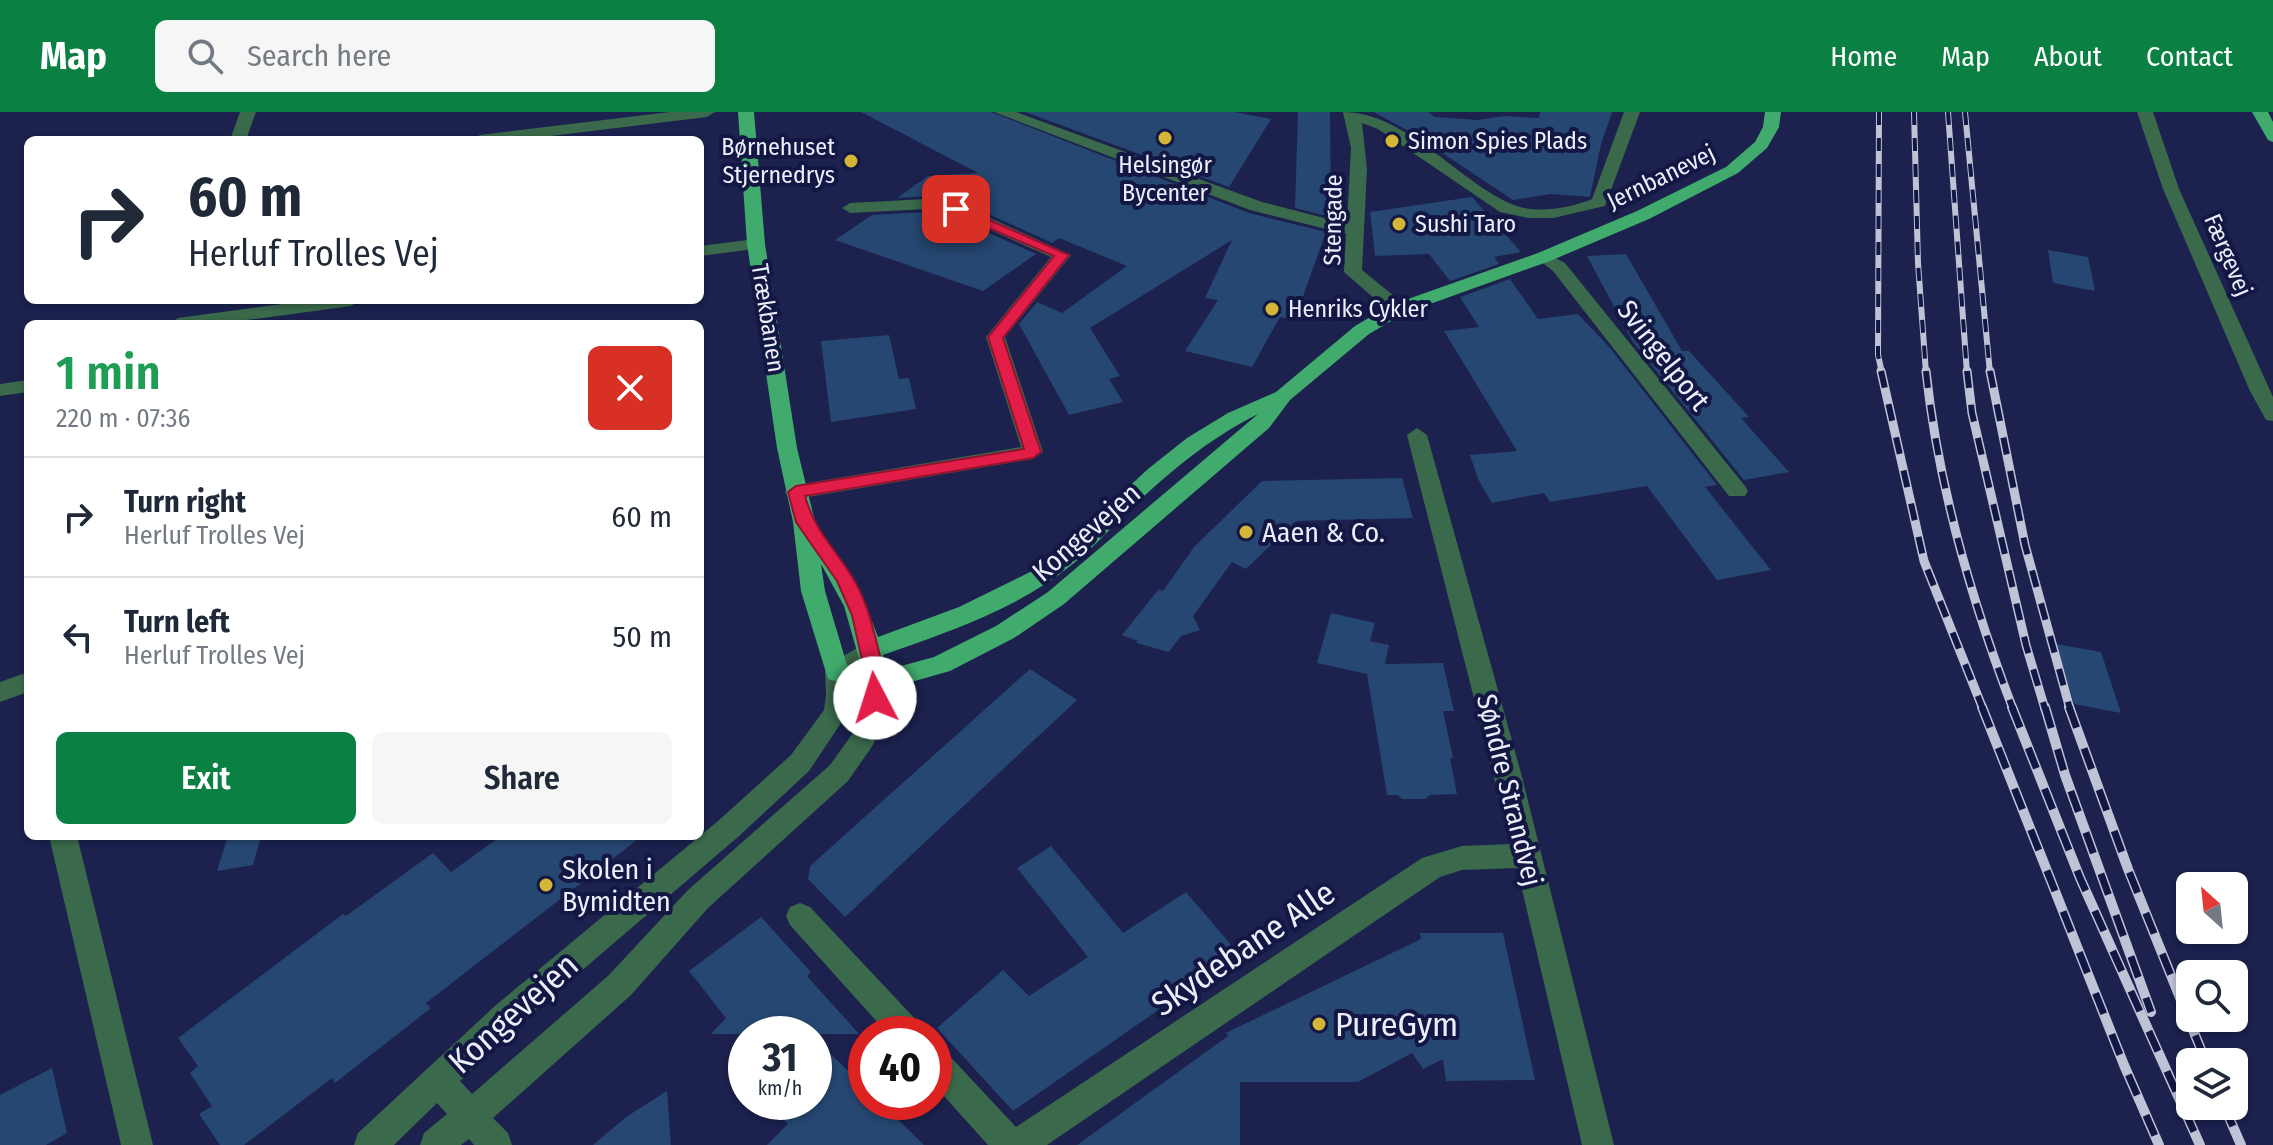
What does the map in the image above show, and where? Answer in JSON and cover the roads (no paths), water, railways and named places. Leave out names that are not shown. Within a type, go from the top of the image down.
[{"type":"main road","name":"Trækbanen","points":[[746,112],[756,244],[796,492],[804,522],[813,591],[837,672]]},
{"type":"main road","name":"Jernbanevej","points":[[1544,257],[1643,215],[1732,170],[1761,145],[1771,127],[1773,112]]},
{"type":"main road","points":[[2260,112],[2273,137]]},
{"type":"main road","name":"Kongevejen","points":[[837,672],[876,682],[941,664],[1018,624],[1056,598],[1262,423],[1283,396],[1362,330],[1398,309],[1544,257]]},
{"type":"main road","name":"Kongevejen","points":[[869,650],[952,619],[1042,575],[1061,562],[1152,475],[1210,430],[1243,410],[1283,396]]},
{"type":"main road","name":"Trækbanen","points":[[804,522],[845,579],[861,615],[876,682]]},
{"type":"street","points":[[239,136],[248,112]]},
{"type":"street","points":[[512,136],[707,112]]},
{"type":"street","points":[[1002,112],[1256,206],[1353,231]]},
{"type":"street","points":[[1352,113],[1383,126],[1512,210],[1575,210],[1591,206],[1603,196],[1632,112]]},
{"type":"street","name":"Færgevej","points":[[2145,112],[2171,189],[2273,415]]},
{"type":"street","name":"Stengade","points":[[1352,113],[1359,178],[1353,231],[1353,272],[1398,309]]},
{"type":"street","points":[[796,492],[1033,452],[995,337],[1062,255],[956,209],[927,204],[850,208]]},
{"type":"street","points":[[704,250],[756,244]]},
{"type":"street","name":"Svingelport","points":[[1544,257],[1559,267],[1737,491]]},
{"type":"street","points":[[207,320],[322,304]]},
{"type":"street","points":[[0,390],[24,387]]},
{"type":"street","name":"Søndre Strandvej","points":[[1417,435],[1508,773],[1598,1145]]},
{"type":"street","name":"Kongevejen","points":[[370,1145],[507,1015],[762,800],[800,763],[836,711],[839,695],[837,672],[869,650]]},
{"type":"street","name":"Kongevejen","points":[[436,1145],[609,995],[698,899],[839,773],[864,738],[871,720],[876,682]]},
{"type":"street","points":[[0,692],[24,683]]},
{"type":"street","points":[[64,840],[137,1145]]},
{"type":"street","name":"Skydebane Alle","points":[[1018,1145],[1432,867],[1462,858],[1526,856]]},
{"type":"street","points":[[800,916],[892,1016]]},
{"type":"street","points":[[438,1080],[496,1145]]},
{"type":"street","points":[[952,1082],[1010,1145]]},
{"type":"railway","points":[[1879,112],[1878,355],[1882,373]]},
{"type":"railway","points":[[1914,112],[1918,263],[1926,373]]},
{"type":"railway","points":[[1948,112],[1967,373]]},
{"type":"railway","points":[[1965,112],[1990,373]]},
{"type":"railway","points":[[1881,371],[1924,561],[1983,709]]},
{"type":"railway","points":[[1926,371],[1939,457],[1959,543],[2013,709]]},
{"type":"railway","points":[[1967,371],[1972,413],[2026,645],[2045,709]]},
{"type":"railway","points":[[1990,371],[2025,545],[2070,709]]},
{"type":"railway","points":[[1982,707],[2124,1065],[2159,1145]]},
{"type":"railway","points":[[2012,707],[2080,878],[2200,1145]]},
{"type":"railway","points":[[2045,707],[2065,775],[2151,1012]]},
{"type":"railway","points":[[2069,707],[2128,869],[2200,1048]]},
{"type":"railway","points":[[2230,1120],[2241,1145]]},
{"type":"place","name":"Helsingør Bycenter","points":[[1165,138]]},
{"type":"place","name":"Simon Spies Plads","points":[[1392,141]]},
{"type":"place","name":"Børnehuset Stjernedrys","points":[[851,161]]},
{"type":"place","name":"Sushi Taro","points":[[1399,224]]},
{"type":"place","name":"Henriks Cykler","points":[[1272,309]]},
{"type":"place","name":"Aaen & Co.","points":[[1246,532]]},
{"type":"place","name":"Skolen i Bymidten","points":[[546,885]]},
{"type":"place","name":"PureGym","points":[[1319,1024]]}]
